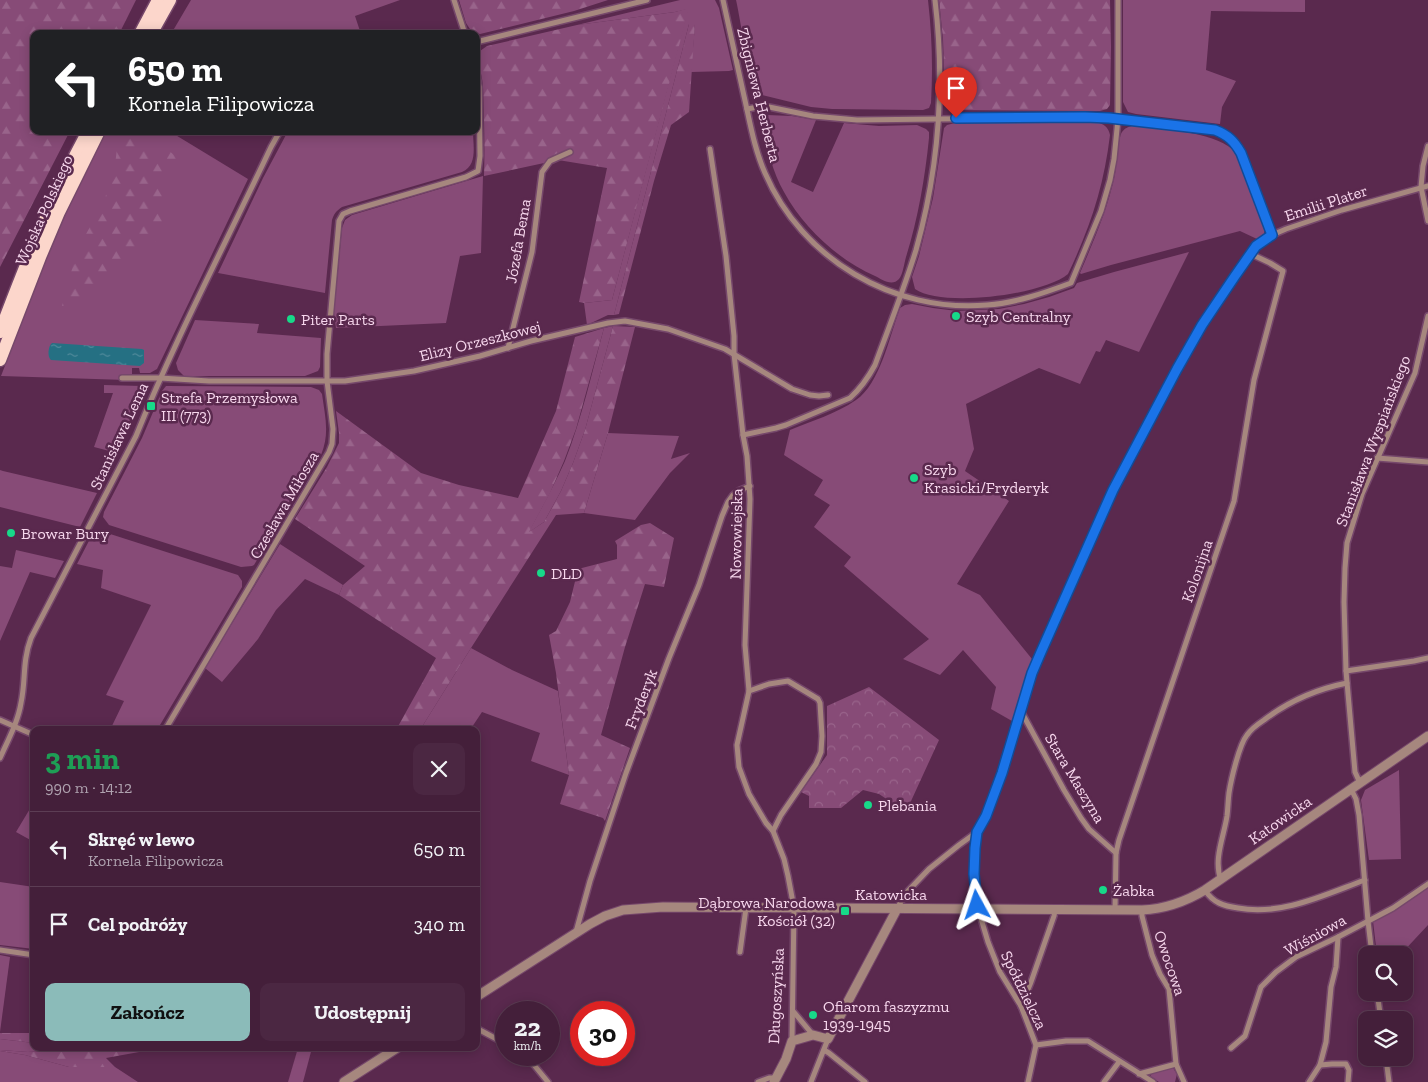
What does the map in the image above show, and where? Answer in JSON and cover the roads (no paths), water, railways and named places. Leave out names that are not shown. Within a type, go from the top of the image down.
[{"type":"main road","points":[[142,30],[158,0]]},
{"type":"main road","points":[[153,30],[170,0]]},
{"type":"main road","name":"Wojska Polskiego","points":[[0,332],[37,237],[55,196],[86,135]]},
{"type":"main road","name":"Wojska Polskiego","points":[[0,360],[59,212],[97,135]]},
{"type":"street","points":[[454,0],[464,30]]},
{"type":"street","points":[[480,41],[647,0]]},
{"type":"street","name":"Zbigniewa Herberta","points":[[723,0],[754,142],[765,172],[780,201],[798,226],[819,248],[844,268],[872,284],[900,295],[937,304],[963,306],[987,305],[1025,298],[1071,284],[1096,225],[1114,159],[1118,119],[1118,0]]},
{"type":"street","points":[[743,435],[794,422],[850,398],[867,380],[875,365],[913,259],[925,211],[933,166],[938,118],[940,53],[935,0]]},
{"type":"street","points":[[747,109],[769,107],[813,116],[844,119],[1070,116],[1118,119],[1215,130],[1230,137],[1241,153],[1272,235]]},
{"type":"street","name":"Stanisława Lema","points":[[0,758],[22,702],[25,659],[31,638],[136,436],[160,378],[278,135]]},
{"type":"street","name":"Czesława Miłosza","points":[[167,726],[326,459],[332,444],[333,429],[326,364],[340,219],[343,214],[350,211],[476,174],[480,165],[480,135]]},
{"type":"street","points":[[1428,146],[1423,166],[1421,187],[1428,221]]},
{"type":"street","name":"Nowowiejska","points":[[710,149],[726,256],[734,354],[750,486],[745,645],[749,691],[736,745],[739,767],[750,794],[773,832],[784,859],[794,908]]},
{"type":"street","name":"Józefa Bema","points":[[508,348],[532,252],[542,172],[550,161],[570,152]]},
{"type":"street","name":"Emilii Plater","points":[[979,909],[974,874],[977,832],[986,816],[1002,773],[1032,673],[1113,490],[1202,325],[1256,246],[1272,235],[1342,210],[1428,186]]},
{"type":"street","name":"Kolonijna","points":[[1115,910],[1116,853],[1119,840],[1234,501],[1254,380],[1283,271],[1251,254]]},
{"type":"street","name":"Stanisława Wyspiańskiego","points":[[1360,783],[1355,772],[1346,670],[1344,602],[1347,543],[1362,494],[1415,373],[1428,316]]},
{"type":"street","name":"Elizy Orzeszkowej","points":[[122,378],[209,381],[345,381],[414,371],[508,348],[531,340],[625,321],[668,329],[725,349],[792,389],[810,395],[828,395]]},
{"type":"street","points":[[1377,458],[1428,462]]},
{"type":"street","name":"Fryderyk","points":[[576,933],[590,881],[626,773],[669,658],[699,585],[722,516],[733,495],[750,486]]},
{"type":"street","points":[[1346,670],[1428,658]]},
{"type":"street","points":[[749,691],[769,684],[788,681],[818,699],[820,703],[821,752],[816,764],[781,815],[773,832]]},
{"type":"street","points":[[1221,880],[1218,874],[1219,856],[1228,814],[1229,794],[1236,763],[1247,735],[1290,702],[1347,683]]},
{"type":"street","name":"Stara Maszyna","points":[[1021,711],[1081,818],[1089,829],[1116,853]]},
{"type":"street","points":[[0,720],[30,732]]},
{"type":"street","name":"Katowicka","points":[[480,994],[576,933],[605,916],[623,910],[663,907],[1055,910],[1142,910],[1163,908],[1189,900],[1221,880],[1428,736]]},
{"type":"street","points":[[1351,789],[1357,804],[1371,946]]},
{"type":"street","name":"Emilii Plater","points":[[897,909],[908,891],[929,869],[977,832]]},
{"type":"street","points":[[1205,890],[1212,900],[1220,904],[1249,910],[1266,910],[1294,905],[1365,880]]},
{"type":"street","name":"Wiśniowa","points":[[1231,1048],[1245,1036],[1261,987],[1276,972],[1296,957],[1393,908],[1428,884]]},
{"type":"street","points":[[740,952],[746,908]]},
{"type":"street","name":"Długoszyńska","points":[[776,1080],[792,1041],[794,908]]},
{"type":"street","points":[[811,1082],[828,1039],[897,909]]},
{"type":"street","name":"Spółdzielcza","points":[[979,909],[988,942],[1000,972],[1020,1006],[1036,1045],[1028,1082]]},
{"type":"street","points":[[1020,1006],[1055,910]]},
{"type":"street","name":"Owocowa","points":[[1142,910],[1152,955],[1160,974],[1170,989],[1176,1064],[1184,1082]]},
{"type":"street","points":[[1309,1082],[1320,1065],[1326,1042],[1338,937]]},
{"type":"street","points":[[0,950],[30,954]]},
{"type":"street","points":[[793,1010],[813,1034],[828,1039]]},
{"type":"street","points":[[480,1030],[495,1038]]},
{"type":"street","points":[[792,1041],[813,1034]]},
{"type":"street","points":[[1036,1045],[1066,1041],[1088,1041],[1153,1082]]},
{"type":"street","points":[[824,1050],[865,1082]]},
{"type":"street","points":[[344,1082],[392,1051]]},
{"type":"street","points":[[1104,1082],[1119,1062]]},
{"type":"street","points":[[1138,1074],[1176,1064]]},
{"type":"street","points":[[1320,1065],[1346,1064],[1349,1070],[1348,1082]]},
{"type":"street","points":[[535,1066],[548,1082]]},
{"type":"street","points":[[1387,1066],[1389,1082]]},
{"type":"street","points":[[1178,1082],[1180,1075]]},
{"type":"street","points":[[758,1082],[769,1078],[776,1080]]},
{"type":"water","points":[[52,343],[142,349],[144,350],[144,363],[140,366],[51,360],[49,352]]},
{"type":"place","name":"Szyb Centralny","points":[[956,316]]},
{"type":"place","name":"Piter Parts","points":[[291,319]]},
{"type":"place","name":"Strefa Przemysłowa III (773)","points":[[151,406]]},
{"type":"place","name":"Szyb Krasicki/Fryderyk","points":[[914,478]]},
{"type":"place","name":"Browar Bury","points":[[11,533]]},
{"type":"place","name":"DLD","points":[[541,573]]},
{"type":"place","name":"Plebania","points":[[868,805]]},
{"type":"place","name":"Żabka","points":[[1103,890]]},
{"type":"place","name":"Dąbrowa Narodowa Kościół (32)","points":[[845,911]]},
{"type":"place","name":"Ofiarom faszyzmu 1939-1945","points":[[813,1015]]}]
